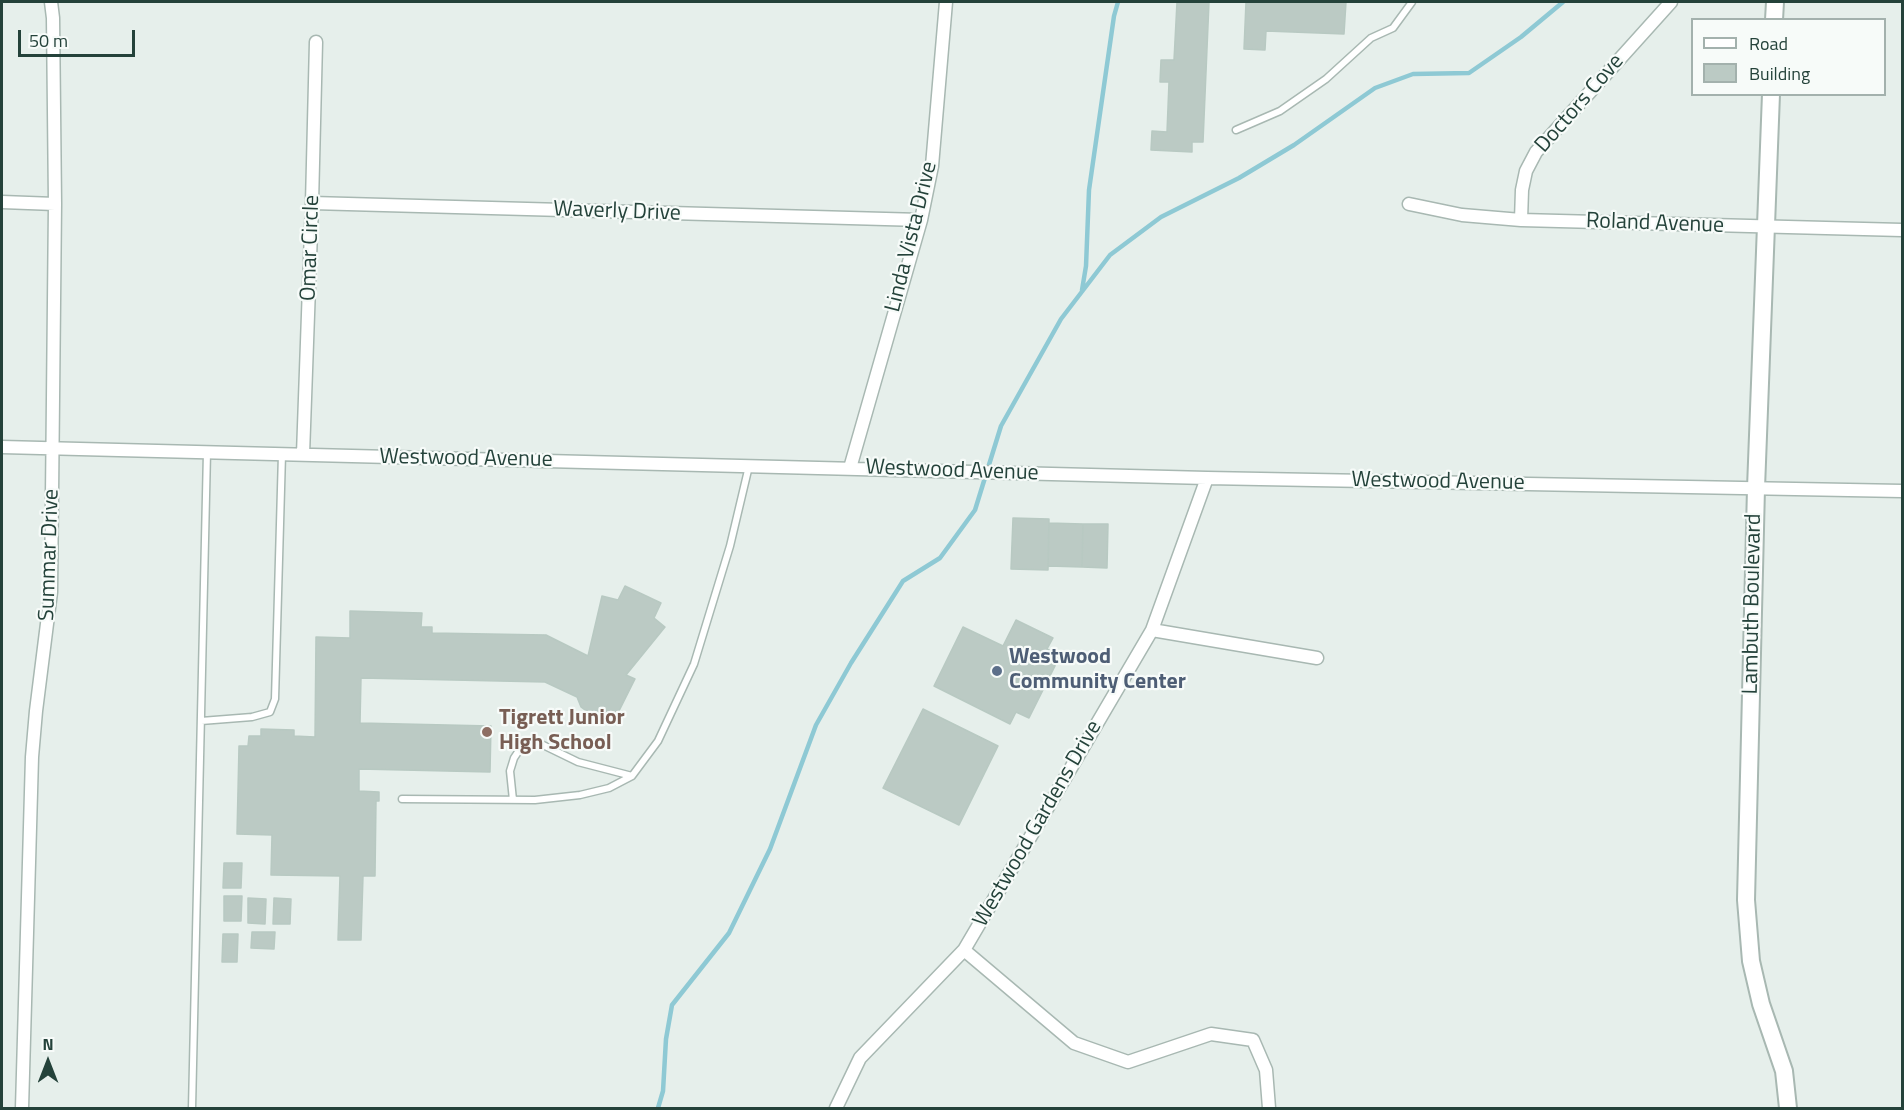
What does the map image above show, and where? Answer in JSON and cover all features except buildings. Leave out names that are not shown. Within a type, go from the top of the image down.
[{"type":"street","name":"Summar Drive","points":[[22,1108],[32,757],[51,592],[55,204],[51,2]]},
{"type":"street","name":"Linda Vista Drive","points":[[850,468],[921,220],[932,166],[946,2]]},
{"type":"street","name":"Doctors Cove","points":[[1521,220],[1522,190],[1526,171],[1536,152],[1671,2]]},
{"type":"street","points":[[1774,18],[1775,2]]},
{"type":"street","name":"Omar Circle","points":[[303,454],[316,42]]},
{"type":"street","name":"Lambuth Boulevard","points":[[1771,96],[1756,488],[1746,900],[1751,961],[1761,1004],[1784,1071],[1788,1108]]},
{"type":"street","points":[[2,202],[55,204]]},
{"type":"street","name":"Waverly Drive","points":[[312,203],[921,220]]},
{"type":"street","name":"Roland Avenue","points":[[1409,204],[1462,215],[1521,220],[1902,230]]},
{"type":"street","name":"Westwood Avenue","points":[[2,447],[1207,478],[1902,491]]},
{"type":"street","name":"Westwood Gardens Drive","points":[[836,1108],[860,1058],[964,950],[1152,630],[1207,478]]},
{"type":"street","points":[[1152,630],[1317,658]]},
{"type":"street","points":[[964,950],[1074,1043],[1128,1062],[1211,1034],[1253,1040],[1266,1070],[1269,1108]]},
{"type":"lane","points":[[1236,130],[1280,111],[1326,79],[1371,39],[1392,28],[1412,2]]},
{"type":"lane","points":[[192,1108],[207,452]]},
{"type":"lane","points":[[201,721],[252,717],[270,712],[275,699],[282,454]]},
{"type":"lane","points":[[402,799],[535,800],[580,795],[609,788],[632,776],[658,741],[694,664],[730,546],[749,466]]},
{"type":"lane","points":[[513,800],[510,771],[520,749],[530,744],[541,744],[578,762],[632,776]]},
{"type":"waterway","points":[[1082,290],[1086,266],[1089,190],[1114,16],[1118,2]]},
{"type":"waterway","points":[[658,1108],[663,1091],[666,1039],[672,1005],[729,933],[770,849],[816,725],[851,663],[903,581],[940,558],[975,510],[1001,426],[1061,319],[1110,255],[1161,217],[1239,178],[1294,145],[1375,88],[1413,74],[1469,73],[1521,37],[1563,2]]},
{"type":"place","name":"Westwood Community Center","points":[[997,671]]},
{"type":"place","name":"Tigrett Junior High School","points":[[487,732]]}]
